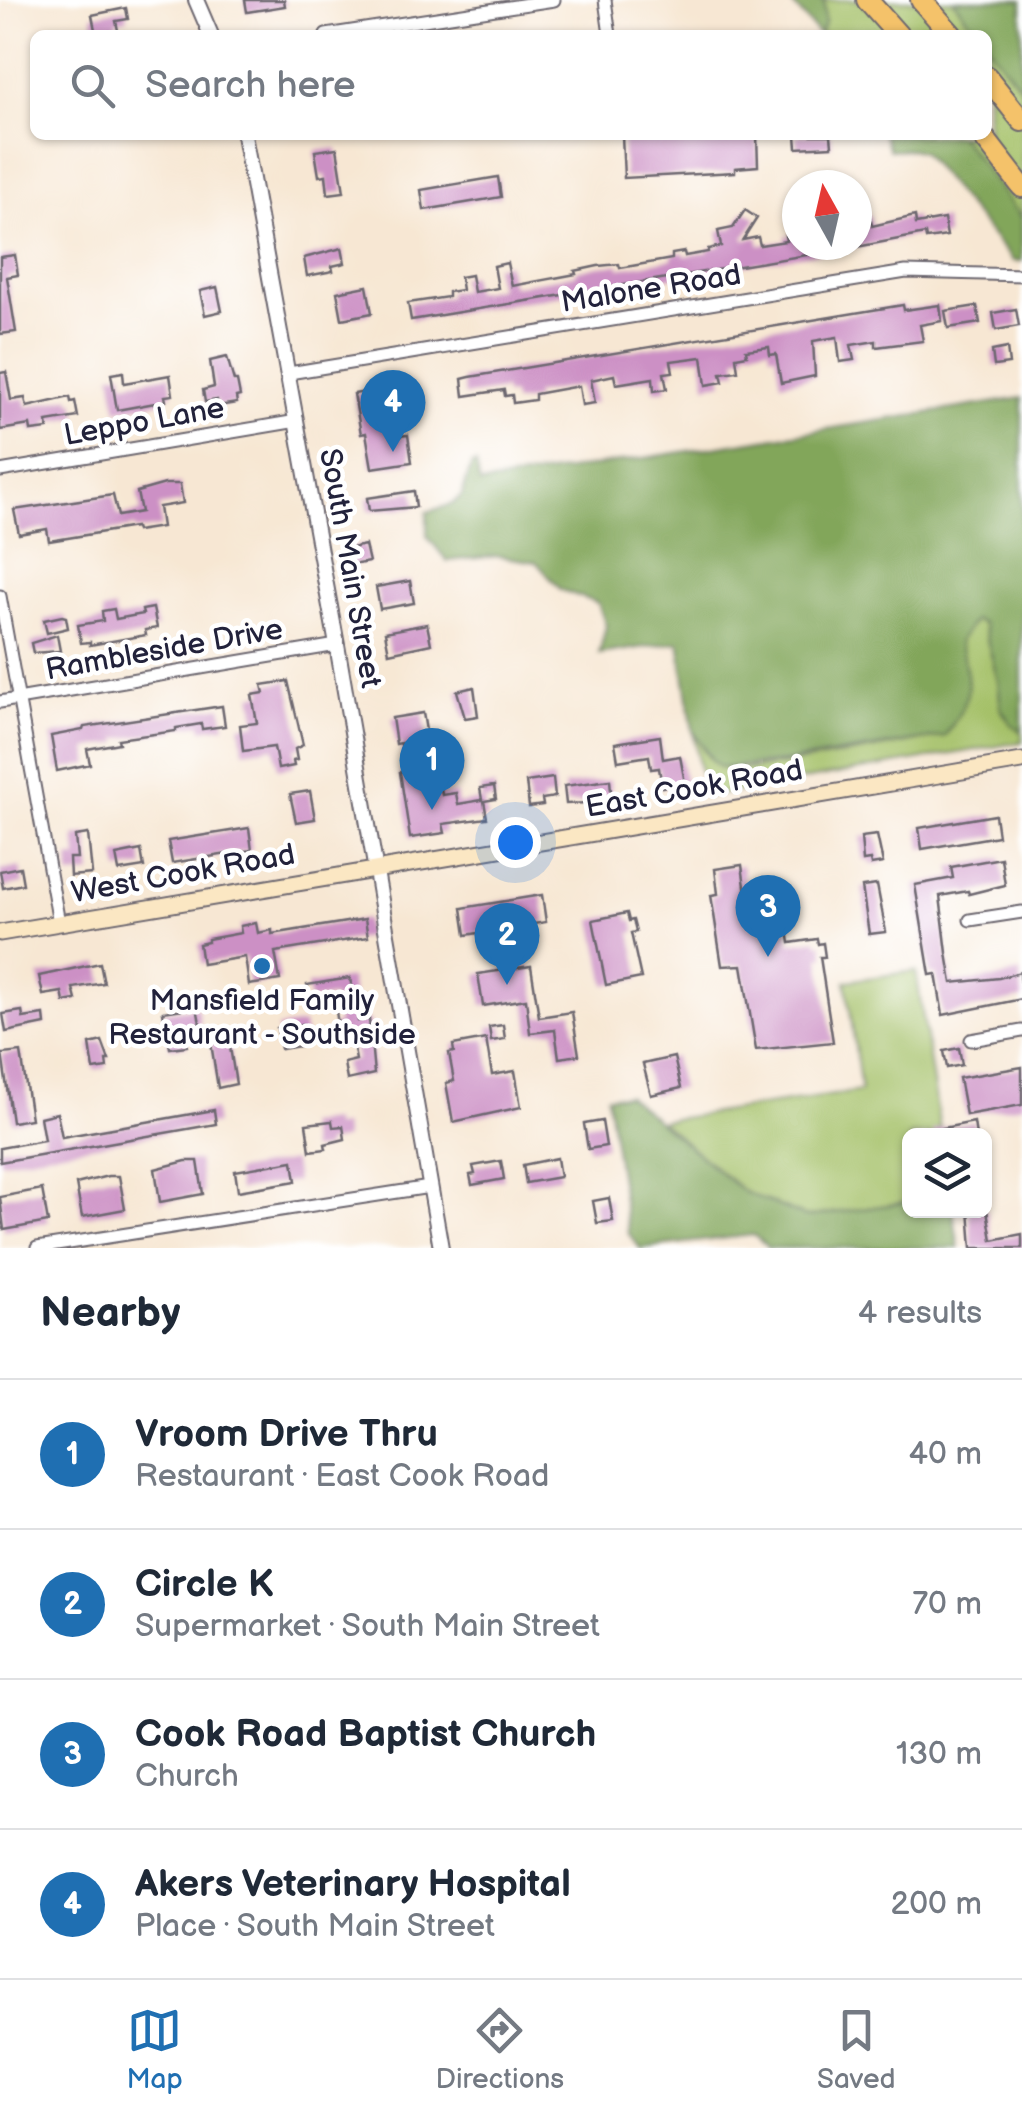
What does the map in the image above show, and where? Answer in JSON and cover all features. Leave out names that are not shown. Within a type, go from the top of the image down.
[{"type":"highway","points":[[866,0],[893,30]]},
{"type":"highway","points":[[921,0],[948,30]]},
{"type":"highway","points":[[992,83],[1022,121]]},
{"type":"highway","points":[[986,140],[1022,187]]},
{"type":"main road","name":"East Cook Road","points":[[375,868],[1022,761]]},
{"type":"main road","name":"West Cook Road","points":[[0,932],[375,868]]},
{"type":"street","points":[[196,0],[209,30]]},
{"type":"street","points":[[359,30],[554,0]]},
{"type":"street","points":[[606,0],[609,30]]},
{"type":"street","name":"South Main Street","points":[[245,140],[337,645],[440,1248]]},
{"type":"street","name":"Malone Road","points":[[289,373],[906,272],[1022,275]]},
{"type":"street","name":"Leppo Lane","points":[[0,471],[297,420]]},
{"type":"street","points":[[0,596],[58,923]]},
{"type":"street","name":"Rambleside Drive","points":[[0,702],[337,645]]},
{"type":"street","points":[[970,920],[1022,912]]},
{"type":"street","points":[[971,1040],[1022,1031]]},
{"type":"street","points":[[37,1248],[430,1186]]},
{"type":"green space","points":[[789,0],[824,0],[825,23],[822,30],[815,30]]},
{"type":"green space","points":[[824,0],[953,0],[976,30],[822,30]]},
{"type":"green space","points":[[953,0],[1022,0],[1022,89],[992,50],[992,30],[976,30]]},
{"type":"green space","points":[[992,50],[1022,89],[1022,219],[963,140],[992,140]]},
{"type":"green space","points":[[885,140],[963,140],[1022,219],[1022,261],[1013,261],[922,152],[889,150]]},
{"type":"green space","points":[[1022,398],[1022,732],[1001,709],[983,624],[974,620],[959,641],[968,682],[965,700],[945,736],[785,762],[722,768],[713,762],[693,731],[679,642],[599,654],[606,626],[598,603],[561,590],[536,562],[498,556],[447,561],[427,536],[427,512],[453,504],[462,495],[471,465],[476,464],[480,484]]},
{"type":"green space","points":[[974,620],[983,624],[1001,709],[1022,732],[1022,742],[704,797],[693,731],[713,762],[722,768],[737,769],[794,763],[945,736],[967,691],[959,641]]},
{"type":"green space","points":[[916,971],[940,1128],[902,1128],[902,1203],[806,1217],[744,1192],[660,1121],[861,1091],[846,981]]},
{"type":"green space","points":[[627,1095],[744,1192],[806,1217],[902,1203],[902,1218],[954,1218],[959,1248],[768,1248],[754,1235],[640,1248],[628,1233],[607,1096]]},
{"type":"building","points":[[245,0],[284,0],[285,6],[247,12]]},
{"type":"building","points":[[126,8],[128,19],[116,21],[118,30],[95,30],[92,15]]},
{"type":"building","points":[[622,140],[757,140],[758,166],[735,168],[735,172],[624,178]]},
{"type":"building","points":[[796,140],[831,140],[832,146],[797,148]]},
{"type":"building","points":[[337,148],[344,192],[328,194],[326,175],[319,176],[315,151]]},
{"type":"building","points":[[498,177],[501,197],[424,210],[421,190]]},
{"type":"building","points":[[745,210],[757,218],[743,240],[758,237],[760,245],[782,242],[782,259],[411,320],[408,303],[448,297],[448,292],[462,290],[460,277],[471,275],[474,292],[498,288],[494,266],[507,263],[512,286],[598,266],[619,264],[620,268],[672,259],[672,254],[708,252],[721,246],[718,231],[733,228]]},
{"type":"building","points":[[915,216],[916,224],[944,219],[947,236],[926,239],[925,234],[872,244],[872,226]]},
{"type":"building","points":[[342,248],[345,263],[332,266],[333,271],[307,276],[304,258]]},
{"type":"building","points":[[15,255],[18,275],[7,277],[16,332],[0,334],[0,257]]},
{"type":"building","points":[[367,286],[372,313],[342,319],[337,292]]},
{"type":"building","points":[[217,287],[222,311],[205,315],[200,291]]},
{"type":"building","points":[[903,305],[904,310],[940,305],[942,321],[920,325],[923,341],[876,347],[876,341],[851,345],[854,360],[840,362],[837,337],[813,341],[815,376],[781,383],[776,354],[770,355],[769,347],[746,350],[747,355],[736,357],[738,371],[721,373],[723,382],[706,385],[702,357],[671,361],[673,372],[664,373],[667,389],[654,391],[653,378],[616,384],[614,375],[591,380],[595,403],[582,405],[579,386],[535,394],[535,400],[513,403],[512,395],[505,396],[504,390],[464,396],[462,379],[470,377]]},
{"type":"building","points":[[977,306],[980,323],[948,328],[945,311]]},
{"type":"building","points":[[1016,309],[1019,326],[996,330],[993,313]]},
{"type":"building","points":[[1007,348],[1009,364],[994,366],[992,351]]},
{"type":"building","points":[[227,357],[237,381],[237,403],[218,406],[217,400],[205,402],[203,390],[214,387],[210,361]]},
{"type":"building","points":[[6,372],[11,400],[25,398],[27,407],[70,397],[71,402],[75,401],[78,417],[47,422],[48,429],[31,431],[30,425],[0,430],[0,373]]},
{"type":"building","points":[[123,372],[124,383],[170,375],[173,395],[165,396],[166,401],[117,410],[111,374]]},
{"type":"building","points":[[382,389],[391,437],[408,435],[412,462],[372,468],[354,394]]},
{"type":"building","points":[[180,484],[183,503],[159,507],[162,527],[136,531],[135,527],[49,541],[47,529],[19,534],[14,510],[113,495],[118,516],[141,512],[137,492]]},
{"type":"building","points":[[414,491],[416,507],[369,511],[367,498]]},
{"type":"building","points":[[365,545],[369,562],[345,566],[342,550]]},
{"type":"building","points":[[410,581],[414,603],[380,609],[376,587]]},
{"type":"building","points":[[153,608],[157,628],[145,630],[146,635],[90,645],[81,643],[78,625],[103,621],[102,611],[114,609],[116,619]]},
{"type":"building","points":[[66,617],[68,628],[47,633],[44,620]]},
{"type":"building","points":[[427,624],[431,644],[389,653],[385,632]]},
{"type":"building","points":[[57,635],[60,651],[33,653],[31,643]]},
{"type":"building","points":[[288,681],[303,745],[295,749],[294,766],[278,769],[274,747],[243,751],[240,725],[257,723],[252,695],[264,693],[262,685]]},
{"type":"building","points":[[474,687],[478,716],[465,718],[457,691]]},
{"type":"building","points":[[222,706],[225,726],[202,729],[201,724],[118,739],[119,743],[87,749],[90,764],[57,771],[51,736],[84,727]]},
{"type":"building","points":[[423,713],[430,754],[436,753],[442,795],[456,793],[458,804],[482,800],[480,788],[494,786],[496,799],[484,801],[487,818],[443,824],[445,833],[410,838],[400,772],[405,771],[401,743],[396,744],[392,718]]},
{"type":"building","points":[[660,736],[663,759],[680,756],[685,783],[662,787],[659,768],[651,769],[649,756],[618,761],[615,743]]},
{"type":"building","points":[[553,778],[555,797],[542,799],[543,805],[529,807],[526,782]]},
{"type":"building","points":[[610,780],[612,802],[566,804],[564,786]]},
{"type":"building","points":[[310,791],[315,819],[296,822],[290,794]]},
{"type":"building","points":[[995,815],[998,836],[922,849],[919,828]]},
{"type":"building","points":[[249,828],[252,850],[172,863],[168,841]]},
{"type":"building","points":[[88,834],[92,874],[70,876],[69,858],[77,858],[75,836]]},
{"type":"building","points":[[877,835],[883,863],[871,865],[870,860],[863,861],[861,837]]},
{"type":"building","points":[[141,850],[144,867],[119,871],[116,855]]},
{"type":"building","points":[[1001,858],[1005,885],[940,896],[947,953],[952,983],[1020,972],[1022,999],[943,1015],[936,974],[930,975],[915,885],[953,878],[951,867]]},
{"type":"building","points":[[742,865],[748,908],[784,905],[790,943],[817,939],[818,944],[823,943],[825,957],[820,957],[833,1042],[756,1050],[742,965],[722,966],[711,895],[718,894],[715,869]]},
{"type":"building","points":[[20,867],[23,884],[3,888],[0,871]]},
{"type":"building","points":[[877,885],[886,932],[869,934],[862,887]]},
{"type":"building","points":[[542,895],[546,922],[466,935],[462,908]]},
{"type":"building","points":[[627,913],[636,932],[631,933],[641,978],[606,985],[593,920]]},
{"type":"building","points":[[365,919],[368,937],[275,952],[280,980],[249,985],[245,957],[202,964],[199,944],[241,933],[240,926],[256,923],[258,933],[272,930],[272,934]]},
{"type":"building","points":[[100,963],[104,983],[73,988],[76,1000],[64,1002],[62,992],[43,995],[39,976]]},
{"type":"building","points":[[531,966],[539,1017],[572,1012],[579,1055],[559,1058],[555,1030],[530,1033],[526,999],[483,1006],[478,974]]},
{"type":"building","points":[[350,978],[358,1021],[369,1019],[374,1074],[347,1080],[344,1063],[356,1060],[352,1039],[336,1042],[334,999],[309,1001],[307,985]]},
{"type":"building","points":[[197,1007],[200,1023],[186,1026],[187,1046],[170,1048],[163,1012]]},
{"type":"building","points":[[22,1011],[23,1018],[44,1015],[45,1024],[6,1032],[3,1014]]},
{"type":"building","points":[[303,1024],[307,1045],[281,1049],[277,1028]]},
{"type":"building","points":[[503,1025],[505,1039],[491,1041],[489,1027]]},
{"type":"building","points":[[486,1039],[492,1075],[515,1071],[521,1107],[453,1122],[446,1083],[454,1081],[449,1053],[454,1052],[453,1045]]},
{"type":"building","points":[[102,1041],[109,1060],[107,1068],[94,1070],[90,1044]]},
{"type":"building","points":[[229,1041],[236,1084],[218,1088],[211,1043]]},
{"type":"building","points":[[959,1048],[962,1065],[947,1068],[944,1051]]},
{"type":"building","points":[[21,1052],[31,1119],[12,1122],[2,1054]]},
{"type":"building","points":[[674,1057],[681,1088],[651,1095],[643,1064]]},
{"type":"building","points":[[1022,1067],[1022,1105],[966,1115],[959,1078]]},
{"type":"building","points":[[214,1110],[216,1124],[0,1162],[0,1148],[44,1140],[40,1117],[57,1113],[62,1137]]},
{"type":"building","points":[[332,1121],[333,1127],[343,1126],[345,1139],[325,1144],[326,1149],[310,1151],[306,1124]]},
{"type":"building","points":[[602,1121],[606,1146],[588,1149],[584,1124]]},
{"type":"building","points":[[974,1122],[975,1128],[943,1128]]},
{"type":"building","points":[[557,1158],[560,1177],[526,1183],[523,1165]]},
{"type":"building","points":[[198,1161],[203,1194],[160,1202],[155,1169]]},
{"type":"building","points":[[293,1161],[296,1181],[238,1191],[235,1171]]},
{"type":"building","points":[[501,1161],[504,1179],[472,1185],[473,1166]]},
{"type":"building","points":[[119,1176],[125,1209],[82,1217],[76,1184]]},
{"type":"building","points":[[42,1189],[48,1222],[4,1230],[0,1197]]},
{"type":"building","points":[[609,1198],[613,1221],[597,1223],[593,1201]]},
{"type":"building","points":[[970,1218],[988,1218],[992,1240],[1022,1234],[1022,1248],[972,1248]]},
{"type":"place","name":"Akers Veterinary Hospital","points":[[393,452]]},
{"type":"place","name":"Vroom Drive Thru","points":[[432,810]]},
{"type":"place","name":"Cook Road Baptist Church","points":[[768,957]]},
{"type":"place","name":"Mansfield Family Restaurant - Southside","points":[[262,966]]},
{"type":"place","name":"Circle K","points":[[507,985]]}]
